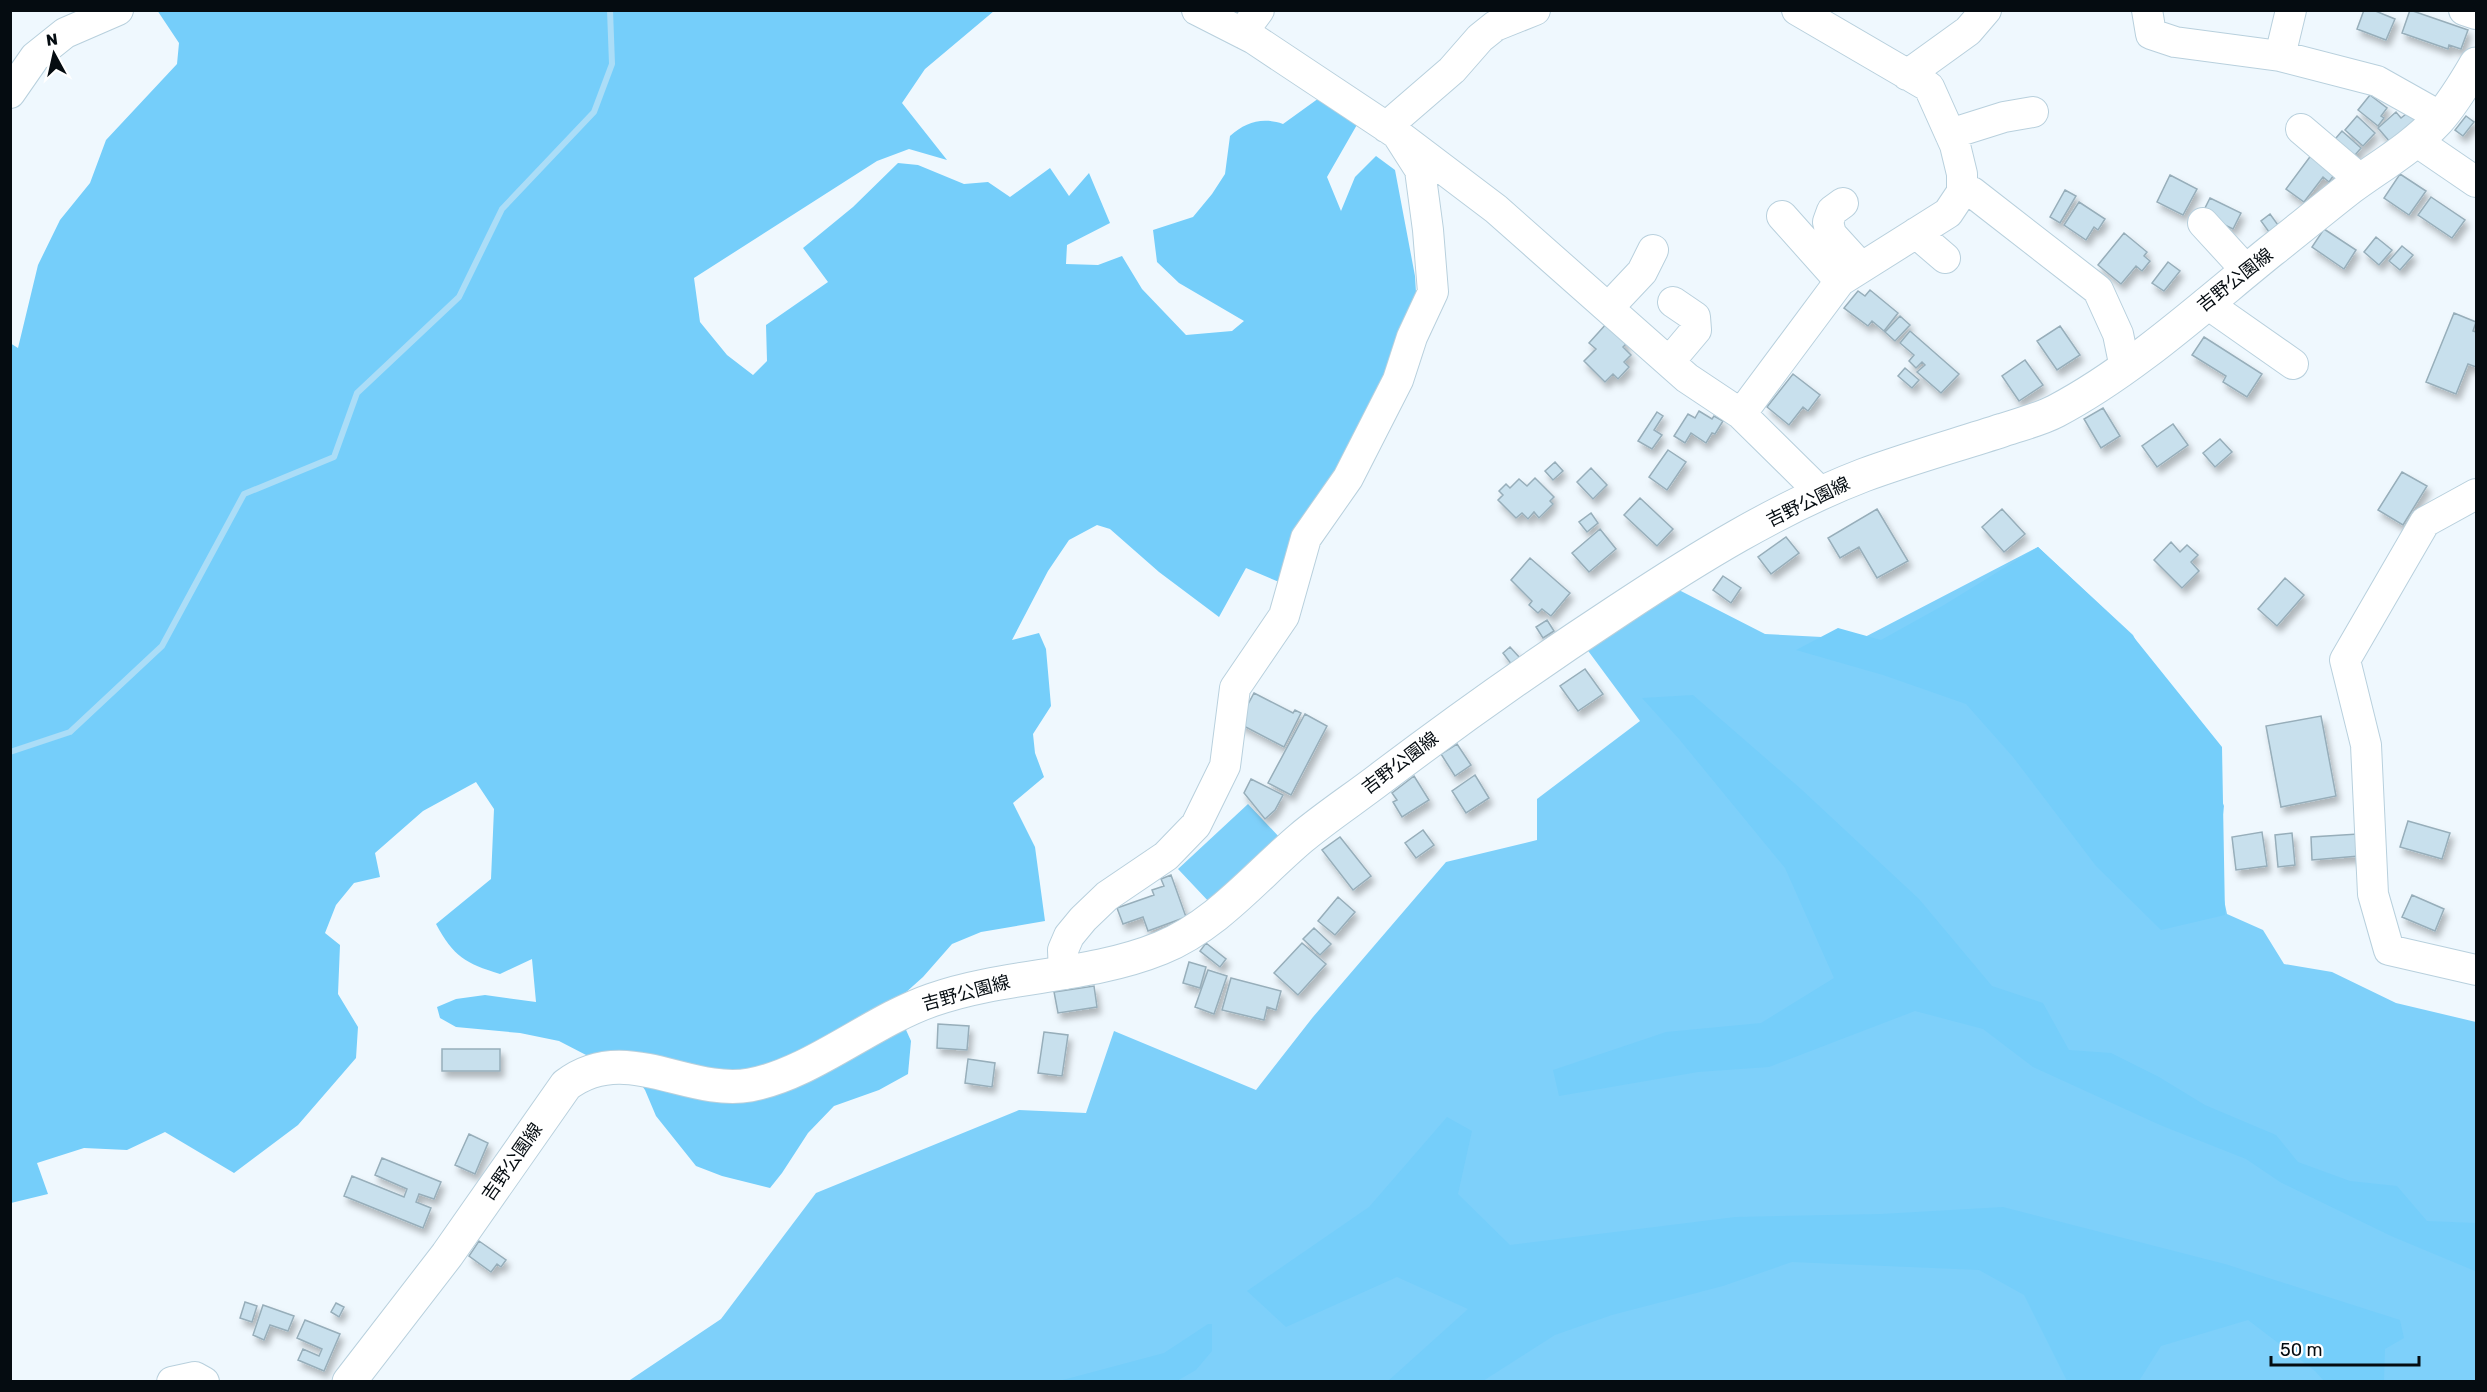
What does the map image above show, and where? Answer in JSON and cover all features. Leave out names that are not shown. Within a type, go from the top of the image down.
[{"type":"main road","name":"吉野公園線","points":[[349,1382],[447,1255],[566,1085],[575,1078],[603,1068],[627,1066],[718,1086],[744,1086],[768,1081],[798,1069],[885,1020],[932,1000],[991,983],[1064,974],[1124,961],[1158,950],[1206,925],[1302,837],[1452,724],[1711,551],[1821,493],[1866,474],[2052,414],[2125,368],[2361,180],[2416,141],[2441,117],[2476,64]]},
{"type":"street","points":[[1197,10],[1250,22],[1391,131],[1496,208],[1687,378],[1740,414],[1821,493]]},
{"type":"street","points":[[1391,131],[1452,70],[1480,38],[1495,26],[1535,10]]},
{"type":"street","points":[[1740,414],[1850,274],[1948,213],[1962,192],[1962,174],[1950,134],[1929,87],[1797,10]]},
{"type":"street","points":[[1907,75],[1968,31],[1986,10]]},
{"type":"street","points":[[2147,10],[2151,34],[2175,42],[2280,56],[2377,81],[2441,117]]},
{"type":"street","points":[[2280,56],[2291,10]]},
{"type":"street","points":[[2464,10],[2476,15]]},
{"type":"street","points":[[10,93],[17,87],[35,57],[65,33],[99,14]]},
{"type":"street","points":[[1950,134],[2004,117],[2033,112]]},
{"type":"street","points":[[2301,129],[2361,180]]},
{"type":"street","points":[[1064,974],[1063,950],[1069,936],[1083,919],[1107,896],[1167,856],[1196,825],[1225,766],[1235,688],[1284,616],[1306,538],[1348,478],[1398,380],[1412,337],[1433,292],[1420,170],[1391,131]]},
{"type":"street","points":[[2416,141],[2476,182]]},
{"type":"street","points":[[1962,189],[1972,192],[2098,290],[2118,334],[2125,368]]},
{"type":"street","points":[[1843,203],[1832,211],[1827,222],[1850,274]]},
{"type":"street","points":[[1782,216],[1850,274]]},
{"type":"street","points":[[2203,223],[2247,271]]},
{"type":"street","points":[[1917,232],[1945,258]]},
{"type":"street","points":[[1609,307],[1642,272],[1653,250]]},
{"type":"street","points":[[1669,362],[1696,330],[1695,317],[1673,302]]},
{"type":"street","points":[[2206,303],[2293,364]]},
{"type":"street","points":[[2476,494],[2425,522],[2345,660],[2366,745],[2373,894],[2389,950],[2476,970]]},
{"type":"street","points":[[172,1382],[195,1377],[204,1382]]},
{"type":"shaded area","points":[[157,10],[994,11],[925,69],[902,103],[947,160],[909,149],[877,161],[694,278],[700,322],[727,355],[753,375],[767,361],[766,325],[828,282],[803,248],[853,207],[898,163],[918,165],[964,184],[988,182],[1010,197],[1050,168],[1069,196],[1089,173],[1110,223],[1067,245],[1066,264],[1098,265],[1122,256],[1142,289],[1186,335],[1232,331],[1244,321],[1179,283],[1157,262],[1153,230],[1193,217],[1225,174],[1230,136],[1236,131],[1248,124],[1261,121],[1283,124],[1326,93],[1362,116],[1327,177],[1341,211],[1355,177],[1376,156],[1395,170],[1415,276],[1417,309],[1390,382],[1279,582],[1246,568],[1219,617],[1159,572],[1110,529],[1097,525],[1069,540],[1048,571],[1012,640],[1039,633],[1046,649],[1051,706],[1033,734],[1035,753],[1044,777],[1013,803],[1035,847],[1045,921],[981,932],[952,944],[923,977],[894,1003],[911,1041],[908,1074],[879,1090],[834,1106],[808,1133],[770,1188],[722,1176],[696,1166],[656,1116],[645,1090],[621,1056],[588,1056],[559,1041],[520,1033],[456,1027],[440,1018],[437,1007],[456,999],[485,995],[536,1002],[532,959],[500,974],[488,970],[469,962],[455,951],[436,924],[491,879],[494,809],[476,782],[423,811],[375,853],[380,877],[354,883],[336,905],[325,933],[340,945],[338,994],[358,1027],[356,1058],[298,1125],[234,1173],[165,1132],[127,1150],[84,1148],[37,1163],[48,1194],[11,1203],[10,343],[18,348],[38,265],[60,220],[90,183],[106,140],[177,64],[179,43]]},
{"type":"shaded area","points":[[2038,547],[2133,635],[2173,716],[2211,772],[2224,806],[2217,867],[2227,914],[2263,930],[2284,964],[2332,972],[2396,1003],[2476,1022],[2476,1381],[627,1382],[721,1319],[816,1193],[1019,1110],[1086,1113],[1114,1031],[1256,1090],[1313,1017],[1446,862],[1537,840],[1537,799],[1640,721],[1586,648],[1675,588],[1765,634],[1861,639]]},
{"type":"shaded area","points":[[2038,547],[2132,635],[2222,747],[2225,915],[2161,930],[2096,866],[2013,757],[1966,704],[1883,675],[1796,650],[1838,628],[1881,640],[1944,605]]},
{"type":"shaded area","points":[[1693,695],[1801,789],[1919,899],[1992,986],[2043,1003],[2069,1050],[2111,1053],[2159,1077],[2205,1105],[2276,1135],[2298,1162],[2350,1181],[2397,1186],[2427,1221],[2476,1223],[2476,1278],[2475,1271],[2391,1236],[2280,1182],[2246,1159],[2160,1125],[2033,1067],[1983,1029],[1915,1011],[1769,1067],[1698,1072],[1559,1096],[1553,1070],[1666,1032],[1761,1023],[1834,978],[1785,868],[1679,739],[1642,698]]},
{"type":"shaded area","points":[[1248,804],[1281,839],[1211,904],[1178,869]]},
{"type":"shaded area","points":[[1447,1117],[1472,1131],[1458,1194],[1510,1245],[1735,1217],[1881,1214],[2003,1207],[2225,1264],[2400,1320],[2404,1338],[2385,1349],[2384,1381],[2324,1381],[2315,1371],[2248,1320],[2161,1346],[2139,1381],[2067,1381],[2024,1295],[1979,1270],[1792,1262],[1723,1286],[1612,1315],[1555,1335],[1483,1381],[1388,1381],[1468,1309],[1397,1277],[1286,1327],[1247,1291],[1369,1207]]},
{"type":"shaded area","points":[[1208,1324],[1212,1324],[1212,1351],[1196,1370],[1177,1381],[1059,1381],[1164,1353]]},
{"type":"building","points":[[2364,10],[2373,10],[2395,19],[2386,40],[2357,29]]},
{"type":"building","points":[[2410,10],[2468,30],[2461,49],[2449,45],[2448,49],[2402,33]]},
{"type":"building","points":[[2370,95],[2387,108],[2378,126],[2358,110]]},
{"type":"building","points":[[2410,111],[2417,120],[2390,142],[2378,128],[2396,112],[2401,118]]},
{"type":"building","points":[[2357,116],[2375,133],[2363,146],[2345,130]]},
{"type":"building","points":[[2466,116],[2474,122],[2463,136],[2455,130]]},
{"type":"building","points":[[2342,131],[2361,148],[2350,161],[2330,145]]},
{"type":"building","points":[[2312,154],[2336,172],[2329,182],[2323,177],[2304,202],[2286,189]]},
{"type":"building","points":[[2400,174],[2426,191],[2409,215],[2384,198]]},
{"type":"building","points":[[2170,175],[2197,189],[2183,215],[2157,202]]},
{"type":"building","points":[[2065,190],[2076,196],[2060,223],[2050,217]]},
{"type":"building","points":[[2431,197],[2465,220],[2452,238],[2418,215]]},
{"type":"building","points":[[2210,198],[2241,213],[2233,229],[2202,214]]},
{"type":"building","points":[[2079,202],[2105,219],[2098,230],[2094,227],[2086,240],[2064,225]]},
{"type":"building","points":[[2270,214],[2278,225],[2269,232],[2261,221]]},
{"type":"building","points":[[2324,229],[2356,250],[2344,269],[2312,247]]},
{"type":"building","points":[[2124,233],[2147,252],[2144,256],[2150,261],[2142,271],[2136,266],[2121,284],[2098,265]]},
{"type":"building","points":[[2376,237],[2392,250],[2379,265],[2364,252]]},
{"type":"building","points":[[2402,246],[2413,255],[2400,270],[2389,261]]},
{"type":"building","points":[[2168,262],[2180,271],[2164,291],[2152,283]]},
{"type":"building","points":[[1870,290],[1898,313],[1884,331],[1872,321],[1868,326],[1844,308],[1858,291],[1865,296]]},
{"type":"building","points":[[2454,313],[2476,322],[2473,331],[2476,332],[2476,367],[2468,364],[2456,394],[2426,382]]},
{"type":"building","points":[[1900,316],[1910,325],[1895,341],[1885,332]]},
{"type":"building","points":[[1607,323],[1627,343],[1623,347],[1631,355],[1624,362],[1629,367],[1618,379],[1613,374],[1605,382],[1584,361],[1596,349],[1589,343]]},
{"type":"building","points":[[2060,326],[2080,355],[2057,370],[2037,341]]},
{"type":"building","points":[[1910,331],[1959,374],[1941,393],[1917,372],[1925,365],[1922,362],[1916,368],[1909,361],[1914,355],[1900,343]]},
{"type":"building","points":[[2204,337],[2262,374],[2247,397],[2223,382],[2226,376],[2192,355]]},
{"type":"building","points":[[2025,360],[2043,385],[2019,401],[2002,376]]},
{"type":"building","points":[[1905,368],[1919,380],[1912,388],[1898,376]]},
{"type":"building","points":[[1793,374],[1820,395],[1808,411],[1803,407],[1789,425],[1767,407]]},
{"type":"building","points":[[2103,408],[2120,436],[2101,448],[2084,419]]},
{"type":"building","points":[[1699,411],[1712,419],[1714,416],[1723,421],[1706,443],[1691,433],[1685,443],[1674,436],[1688,414],[1695,418]]},
{"type":"building","points":[[1657,412],[1663,416],[1654,430],[1662,435],[1652,449],[1638,441]]},
{"type":"building","points":[[2173,424],[2188,445],[2157,467],[2142,446]]},
{"type":"building","points":[[2220,439],[2232,452],[2215,467],[2203,453]]},
{"type":"building","points":[[1668,450],[1686,462],[1667,490],[1649,477]]},
{"type":"building","points":[[1555,462],[1563,471],[1553,480],[1545,471]]},
{"type":"building","points":[[1591,468],[1607,485],[1593,499],[1577,482]]},
{"type":"building","points":[[2402,472],[2427,486],[2403,525],[2378,510]]},
{"type":"building","points":[[1535,478],[1554,497],[1550,501],[1553,504],[1539,518],[1534,512],[1528,519],[1522,513],[1516,518],[1498,500],[1503,495],[1499,491],[1506,484],[1510,488],[1519,479],[1527,486]]},
{"type":"building","points":[[1640,498],[1673,529],[1657,546],[1624,515]]},
{"type":"building","points":[[1877,509],[1908,561],[1877,578],[1859,547],[1840,558],[1828,538]]},
{"type":"building","points":[[2002,509],[2025,534],[2004,552],[1982,527]]},
{"type":"building","points":[[1591,513],[1598,523],[1587,532],[1579,522]]},
{"type":"building","points":[[1600,529],[1616,549],[1589,572],[1572,553]]},
{"type":"building","points":[[1786,537],[1799,553],[1771,574],[1758,557]]},
{"type":"building","points":[[2171,542],[2180,552],[2187,545],[2198,555],[2191,562],[2199,571],[2182,588],[2154,560]]},
{"type":"building","points":[[1530,558],[1570,593],[1551,616],[1542,609],[1538,613],[1529,605],[1532,601],[1511,580]]},
{"type":"building","points":[[1723,576],[1741,588],[1731,603],[1713,590]]},
{"type":"building","points":[[2285,578],[2304,595],[2277,626],[2258,609]]},
{"type":"building","points":[[1547,620],[1554,631],[1543,638],[1536,627]]},
{"type":"building","points":[[1510,647],[1520,658],[1512,665],[1503,653]]},
{"type":"building","points":[[1585,669],[1603,694],[1578,711],[1560,686]]},
{"type":"building","points":[[1254,693],[1293,713],[1295,710],[1301,713],[1284,747],[1238,723]]},
{"type":"building","points":[[1305,714],[1327,726],[1291,795],[1268,783]]},
{"type":"building","points":[[2321,716],[2336,796],[2281,807],[2266,726]]},
{"type":"building","points":[[1457,744],[1471,765],[1455,776],[1441,754]]},
{"type":"building","points":[[1475,775],[1489,798],[1466,813],[1452,791]]},
{"type":"building","points":[[1414,776],[1429,800],[1402,817],[1393,802],[1397,800],[1392,793]]},
{"type":"building","points":[[1251,779],[1283,795],[1275,810],[1265,819],[1244,793]]},
{"type":"building","points":[[2408,821],[2450,833],[2442,859],[2400,847]]},
{"type":"building","points":[[1423,830],[1434,845],[1416,858],[1405,843]]},
{"type":"building","points":[[2262,832],[2267,866],[2236,870],[2232,837]]},
{"type":"building","points":[[2292,833],[2295,865],[2278,867],[2275,835]]},
{"type":"building","points":[[2358,834],[2359,856],[2312,860],[2311,837]]},
{"type":"building","points":[[1340,837],[1371,876],[1353,890],[1322,850]]},
{"type":"building","points":[[1171,875],[1186,917],[1148,931],[1143,917],[1123,924],[1117,908],[1154,895],[1152,890],[1164,886],[1161,879]]},
{"type":"building","points":[[2412,895],[2444,909],[2435,931],[2402,917]]},
{"type":"building","points":[[1338,897],[1355,912],[1335,935],[1318,921]]},
{"type":"building","points":[[1314,928],[1331,944],[1320,955],[1303,939]]},
{"type":"building","points":[[1206,943],[1226,959],[1220,967],[1200,951]]},
{"type":"building","points":[[1302,943],[1326,964],[1298,995],[1274,973]]},
{"type":"building","points":[[1189,962],[1206,967],[1200,988],[1183,983]]},
{"type":"building","points":[[1208,970],[1227,976],[1214,1014],[1195,1007]]},
{"type":"building","points":[[1231,978],[1281,991],[1276,1010],[1267,1007],[1264,1020],[1222,1010]]},
{"type":"building","points":[[1094,986],[1097,1007],[1058,1013],[1054,992]]},
{"type":"building","points":[[938,1024],[969,1026],[967,1050],[937,1048]]},
{"type":"building","points":[[1044,1032],[1068,1035],[1062,1076],[1038,1073]]},
{"type":"building","points":[[442,1049],[500,1049],[500,1071],[442,1071]]},
{"type":"building","points":[[968,1059],[995,1063],[992,1087],[965,1083]]},
{"type":"building","points":[[469,1134],[488,1143],[475,1174],[455,1165]]},
{"type":"building","points":[[382,1158],[441,1182],[434,1199],[419,1194],[416,1202],[431,1208],[423,1228],[344,1196],[352,1176],[404,1197],[407,1189],[375,1175]]},
{"type":"building","points":[[479,1241],[506,1260],[501,1267],[497,1264],[491,1272],[469,1256]]},
{"type":"building","points":[[245,1302],[257,1306],[252,1322],[240,1318]]},
{"type":"building","points":[[336,1303],[344,1307],[339,1317],[331,1312]]},
{"type":"building","points":[[263,1305],[294,1316],[288,1331],[270,1325],[264,1340],[253,1335]]},
{"type":"building","points":[[305,1320],[340,1334],[324,1371],[298,1360],[303,1349],[319,1356],[322,1349],[297,1338]]},
{"type":"waterway","points":[[10,752],[70,732],[162,646],[244,494],[334,457],[357,393],[459,297],[502,209],[594,112],[612,64],[610,10]]}]
